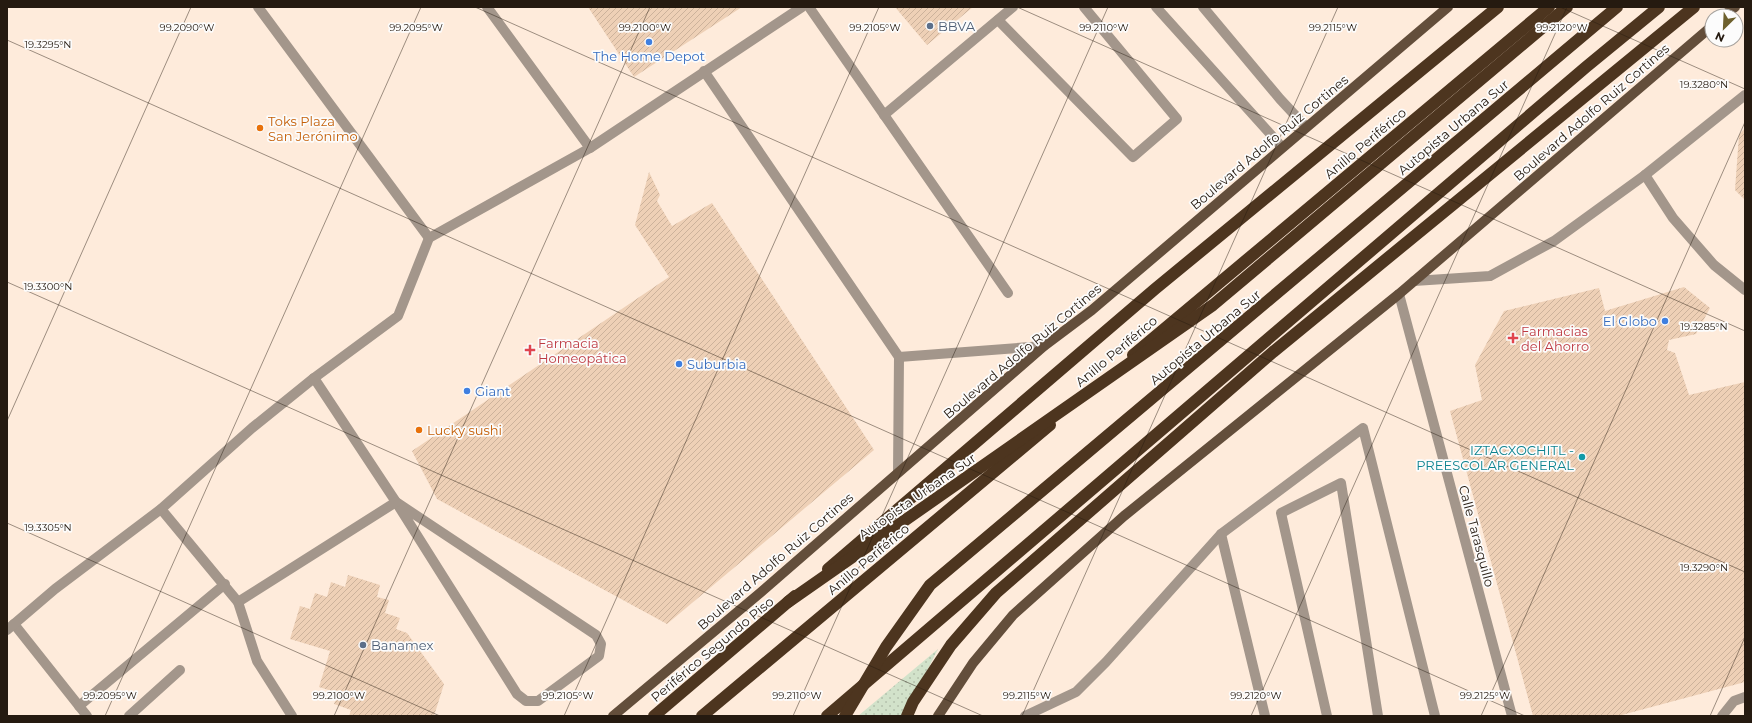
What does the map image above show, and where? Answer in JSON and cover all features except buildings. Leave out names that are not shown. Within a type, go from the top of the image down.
[{"type":"highway","points":[[788,602],[1154,289],[1498,7]]},
{"type":"highway","name":"Anillo Periférico","points":[[702,716],[1549,7]]},
{"type":"highway","name":"Autopista Urbana Sur","points":[[788,602],[1213,305],[1567,7]]},
{"type":"highway","name":"Autopista Urbana Sur","points":[[845,716],[886,647],[930,585],[1263,307],[1617,7]]},
{"type":"highway","points":[[826,716],[1586,67],[1659,7]]},
{"type":"highway","points":[[907,716],[913,702],[951,645],[996,593],[1273,352],[1694,7]]},
{"type":"highway","name":"Periférico Segundo Piso","points":[[654,716],[788,602]]},
{"type":"main road","name":"Boulevard Adolfo Ruiz Cortines","points":[[613,716],[760,593],[1044,346],[1092,310],[1448,7]]},
{"type":"main road","name":"Boulevard Adolfo Ruiz Cortines","points":[[938,716],[973,663],[1014,615],[1124,516],[1399,294],[1704,33]]},
{"type":"street","points":[[258,7],[429,238]]},
{"type":"street","points":[[487,7],[590,148]]},
{"type":"street","points":[[86,716],[11,627],[55,589],[161,509],[252,428],[314,378],[398,316],[429,238],[590,148],[802,7]]},
{"type":"street","points":[[809,7],[1008,293]]},
{"type":"street","points":[[884,115],[1013,7]]},
{"type":"street","points":[[998,20],[1133,157],[1177,119],[1084,7]]},
{"type":"street","points":[[1156,7],[1282,147]]},
{"type":"street","points":[[1203,7],[1280,99],[1306,127]]},
{"type":"street","points":[[704,71],[899,357],[898,472]]},
{"type":"street","points":[[1414,281],[1490,276],[1554,240],[1645,175],[1745,95]]},
{"type":"street","points":[[1645,175],[1673,218],[1714,265],[1745,290]]},
{"type":"street","name":"Calle Tarasquillo","points":[[1399,294],[1512,716]]},
{"type":"street","points":[[899,357],[1044,346]]},
{"type":"street","points":[[314,378],[396,502],[517,694],[526,701],[538,701],[599,656],[601,644],[596,635],[396,502]]},
{"type":"street","points":[[1025,716],[1076,692],[1106,662],[1221,534],[1363,428],[1435,716]]},
{"type":"street","points":[[1327,716],[1280,514],[1340,483],[1378,716]]},
{"type":"street","points":[[238,602],[396,502]]},
{"type":"street","points":[[161,509],[225,584],[238,602],[257,661],[292,716]]},
{"type":"street","points":[[1221,534],[1265,716]]},
{"type":"street","points":[[79,706],[225,584]]},
{"type":"street","points":[[130,716],[180,670]]},
{"type":"street","points":[[1722,716],[1734,701],[1745,697]]},
{"type":"green space","points":[[938,649],[904,716],[858,716]]},
{"type":"place","name":"BBVA","points":[[930,26]]},
{"type":"place","name":"The Home Depot","points":[[649,42]]},
{"type":"place","name":"Toks Plaza San Jerónimo","points":[[260,128]]},
{"type":"place","name":"El Globo","points":[[1665,321]]},
{"type":"place","name":"Farmacias del Ahorro","points":[[1513,338]]},
{"type":"place","name":"Farmacia Homeopática","points":[[530,350]]},
{"type":"place","name":"Suburbia","points":[[679,364]]},
{"type":"place","name":"Giant","points":[[467,391]]},
{"type":"place","name":"Lucky sushi","points":[[419,430]]},
{"type":"place","name":"IZTACXOCHITL - PREESCOLAR GENERAL","points":[[1582,457]]},
{"type":"place","name":"Banamex","points":[[363,645]]}]
